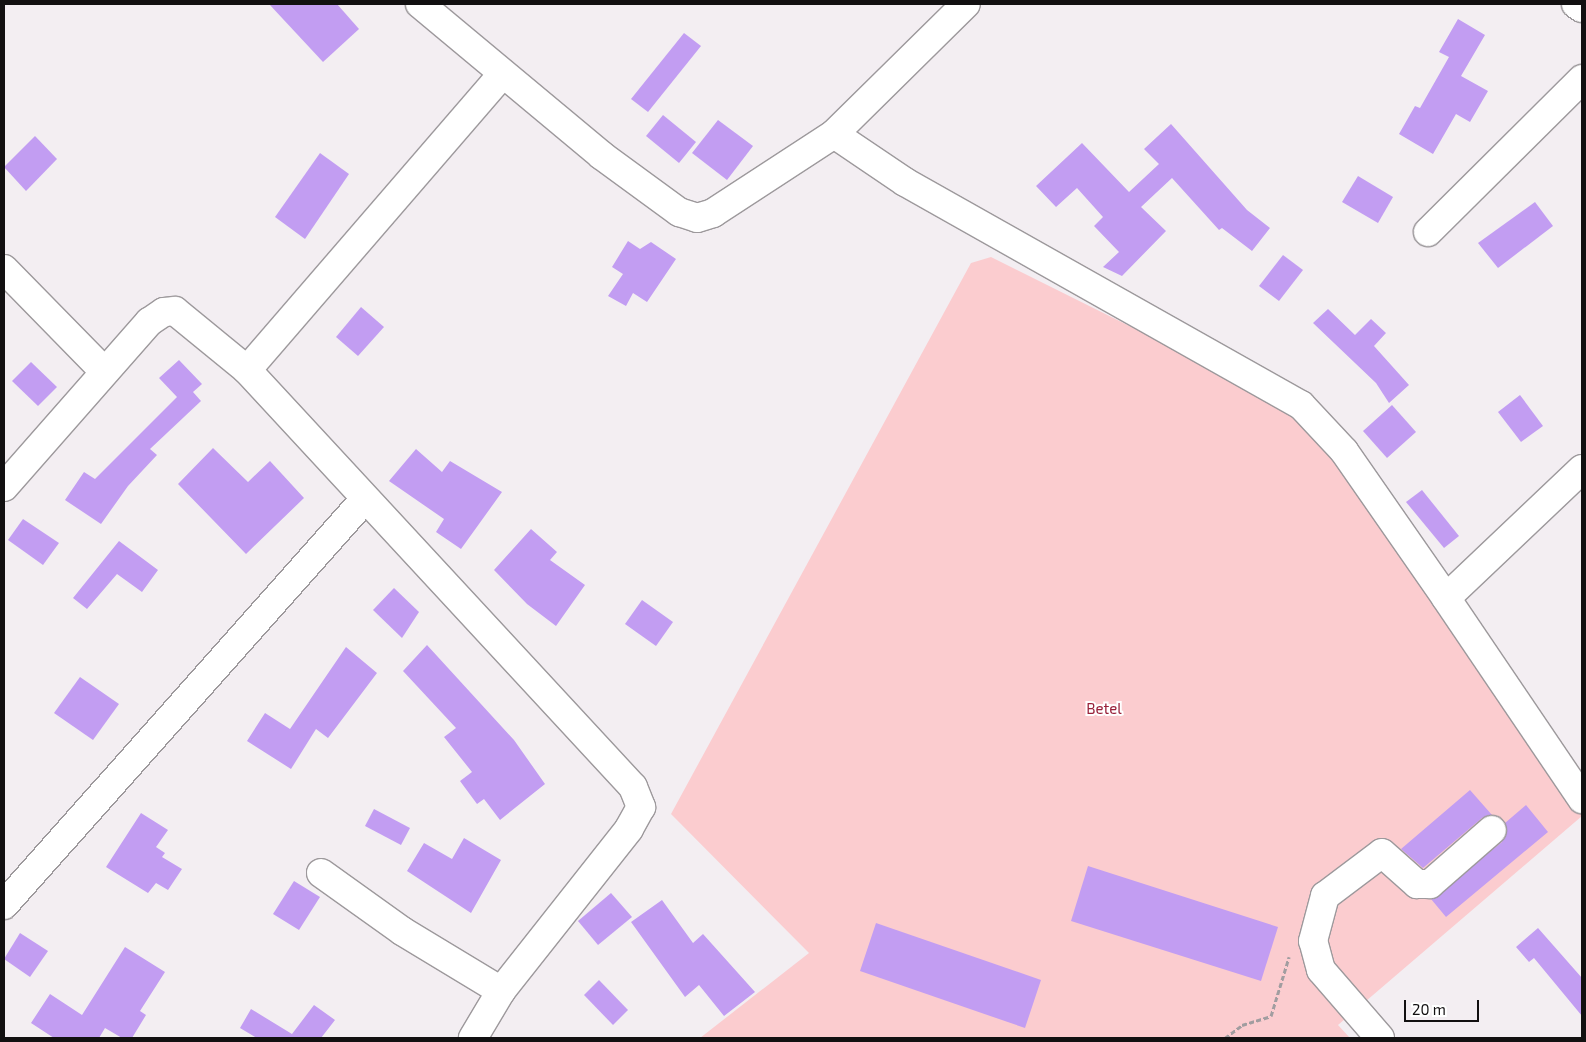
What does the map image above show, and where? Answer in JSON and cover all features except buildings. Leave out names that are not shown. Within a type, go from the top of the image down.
[{"type":"street","points":[[420,4],[502,75],[600,155],[680,212],[697,218],[713,213],[834,134],[965,4]]},
{"type":"street","points":[[1576,4],[1582,8]]},
{"type":"street","points":[[247,370],[502,75]]},
{"type":"street","points":[[1428,232],[1582,79]]},
{"type":"street","points":[[834,134],[905,182],[1301,404],[1344,452],[1446,598],[1582,799]]},
{"type":"street","points":[[4,269],[104,371]]},
{"type":"street","points":[[4,487],[149,322],[164,312],[175,311],[247,370],[633,787],[640,807],[629,829],[501,991],[473,1038]]},
{"type":"street","points":[[1446,598],[1582,469]]},
{"type":"street","points":[[4,905],[366,498]]},
{"type":"street","points":[[1380,1038],[1321,970],[1314,952],[1326,896],[1339,881],[1382,853],[1416,884],[1430,884],[1492,830]]},
{"type":"street","points":[[321,873],[402,931],[501,991]]},
{"type":"green space","name":"Betel","points":[[991,257],[1296,409],[1582,810],[1582,816],[1338,1025],[1350,1038],[700,1038],[809,953],[671,814],[971,263]]}]
